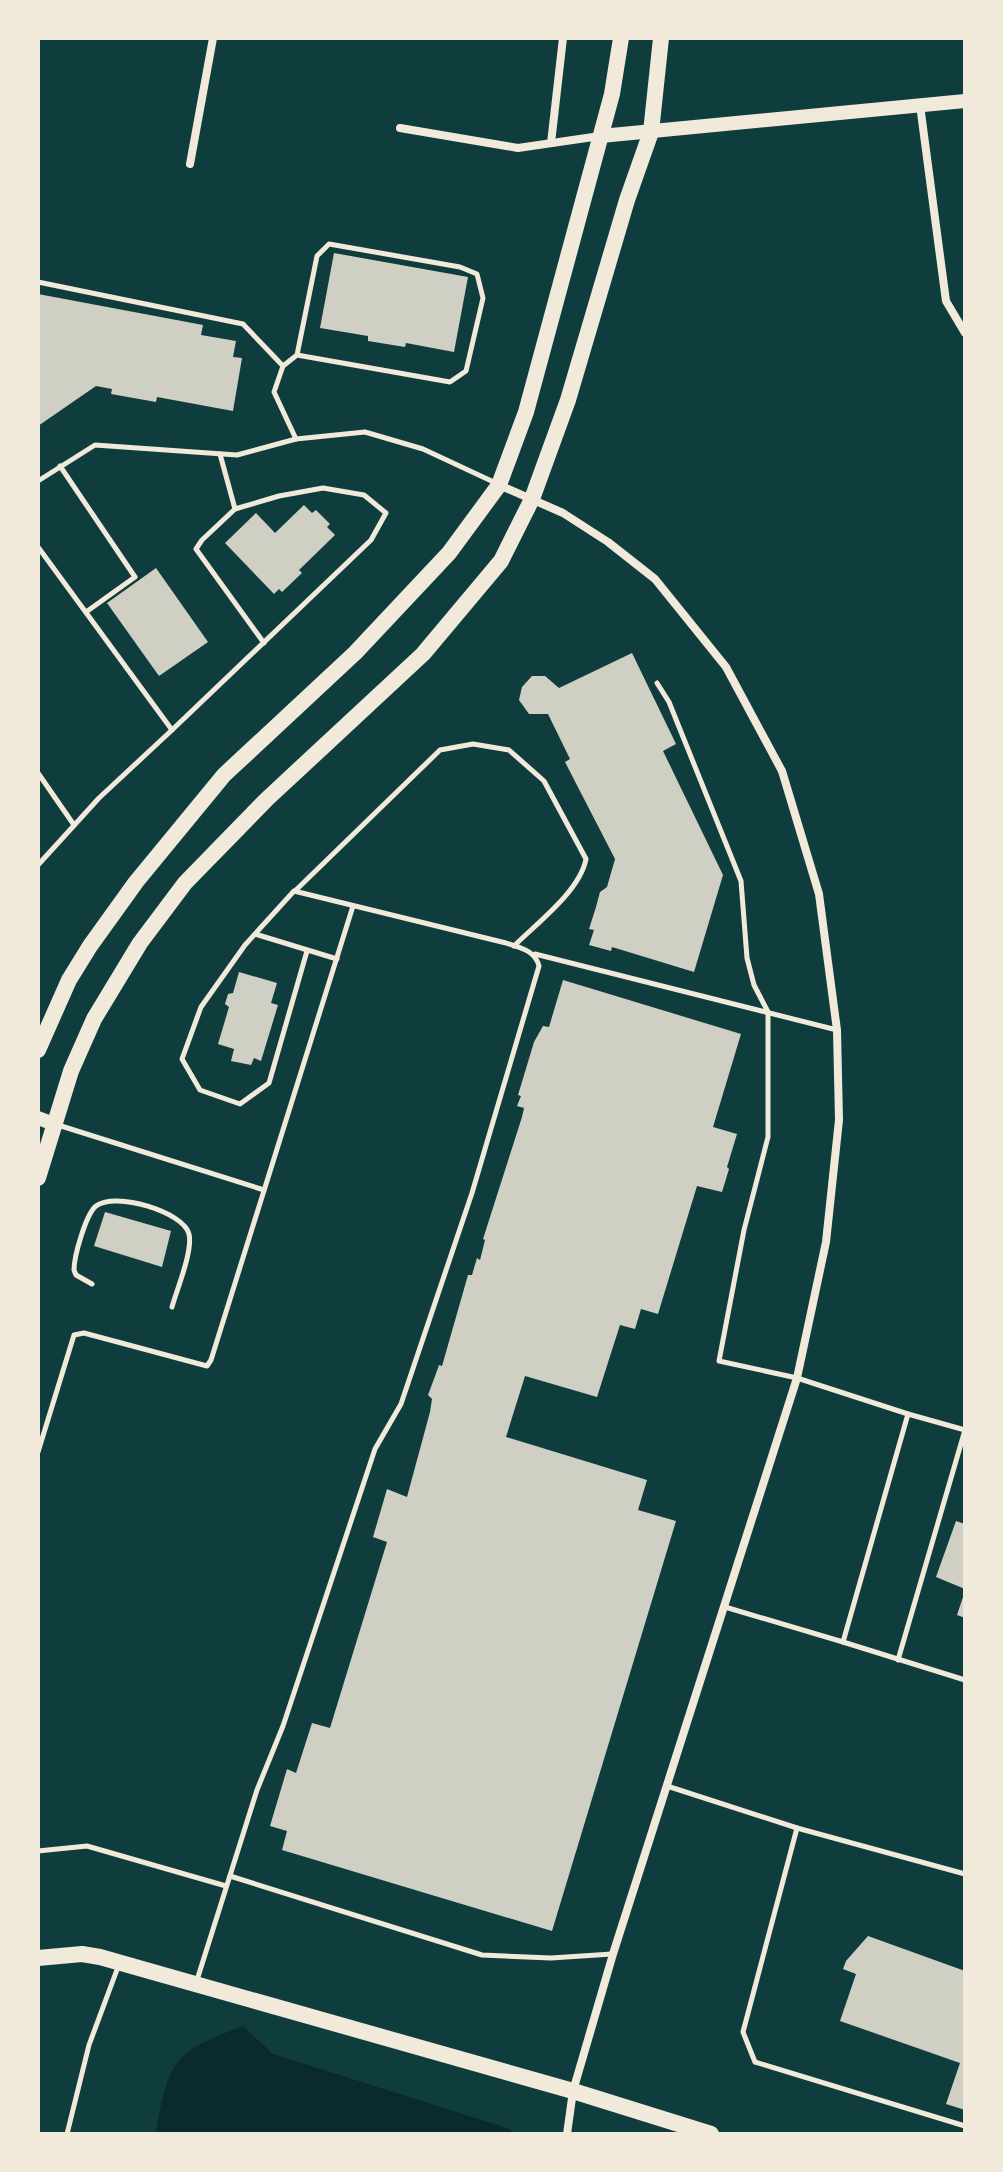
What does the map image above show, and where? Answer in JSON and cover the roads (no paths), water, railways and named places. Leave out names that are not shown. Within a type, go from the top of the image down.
[{"type":"main road","points":[[38,1050],[69,980],[136,882],[224,775],[355,653],[449,553],[499,485],[526,412],[616,78],[621,38]]},
{"type":"main road","points":[[38,1178],[46,1121],[94,1019],[140,943],[185,883],[267,799],[423,654],[501,561],[532,499],[568,400],[627,200],[651,132],[661,38]]},
{"type":"main road","points":[[38,1958],[82,1954],[119,1963],[573,2091],[711,2134]]},
{"type":"street","points":[[190,164],[213,38]]},
{"type":"street","points":[[551,143],[563,38]]},
{"type":"street","points":[[400,128],[518,148],[601,136],[965,101]]},
{"type":"street","points":[[920,105],[946,301],[965,333]]},
{"type":"street","points":[[499,485],[563,513],[608,542],[655,579],[726,667],[782,771],[819,894],[837,1030],[839,1120],[826,1242],[797,1378],[613,1954],[573,2091],[567,2134]]},
{"type":"lane","points":[[296,439],[274,392],[283,366],[297,355],[317,256],[329,244],[445,264],[477,274],[483,298],[466,371],[450,382],[297,355]]},
{"type":"lane","points":[[38,282],[243,324],[283,366]]},
{"type":"lane","points":[[38,481],[95,445],[237,455],[296,439],[365,432],[423,449],[499,485]]},
{"type":"lane","points":[[220,454],[235,509]]},
{"type":"lane","points":[[60,466],[135,577],[85,612]]},
{"type":"lane","points":[[38,865],[99,798],[264,643],[371,540],[386,513],[364,495],[323,488],[279,496],[235,509],[202,540],[196,549],[264,643]]},
{"type":"lane","points":[[38,547],[172,730]]},
{"type":"lane","points":[[657,683],[669,702],[741,881],[747,958],[754,985],[768,1012],[768,1137],[744,1230],[719,1361],[797,1378],[965,1430],[898,1660]]},
{"type":"lane","points":[[307,951],[269,1083],[240,1104],[200,1090],[182,1059],[201,1007],[255,934],[294,891],[440,750],[473,744],[509,750],[544,781],[586,859],[583,873],[569,892],[514,946]]},
{"type":"lane","points":[[38,773],[74,825]]},
{"type":"lane","points":[[294,891],[837,1030]]},
{"type":"lane","points":[[38,1452],[74,1335],[84,1333],[207,1366],[211,1360],[353,906]]},
{"type":"lane","points":[[255,934],[337,959]]},
{"type":"lane","points":[[196,1985],[257,1790],[283,1726],[375,1449],[401,1404],[471,1196],[539,966],[537,957],[532,953]]},
{"type":"lane","points":[[46,1121],[264,1190]]},
{"type":"lane","points":[[92,1284],[76,1275],[74,1270],[84,1231],[96,1206],[122,1199],[176,1217],[189,1231],[190,1243],[172,1307]]},
{"type":"lane","points":[[843,1642],[908,1414]]},
{"type":"lane","points":[[725,1607],[965,1680]]},
{"type":"lane","points":[[667,1786],[797,1828],[965,1874]]},
{"type":"lane","points":[[797,1828],[743,2032],[755,2062],[965,2126]]},
{"type":"lane","points":[[38,1851],[87,1846],[226,1886]]},
{"type":"lane","points":[[230,1876],[482,1955],[551,1958],[613,1954]]},
{"type":"lane","points":[[67,2134],[89,2045],[119,1963]]},
{"type":"water","points":[[243,2026],[273,2054],[507,2128],[515,2134],[156,2134],[167,2084],[181,2058],[202,2044]]}]
